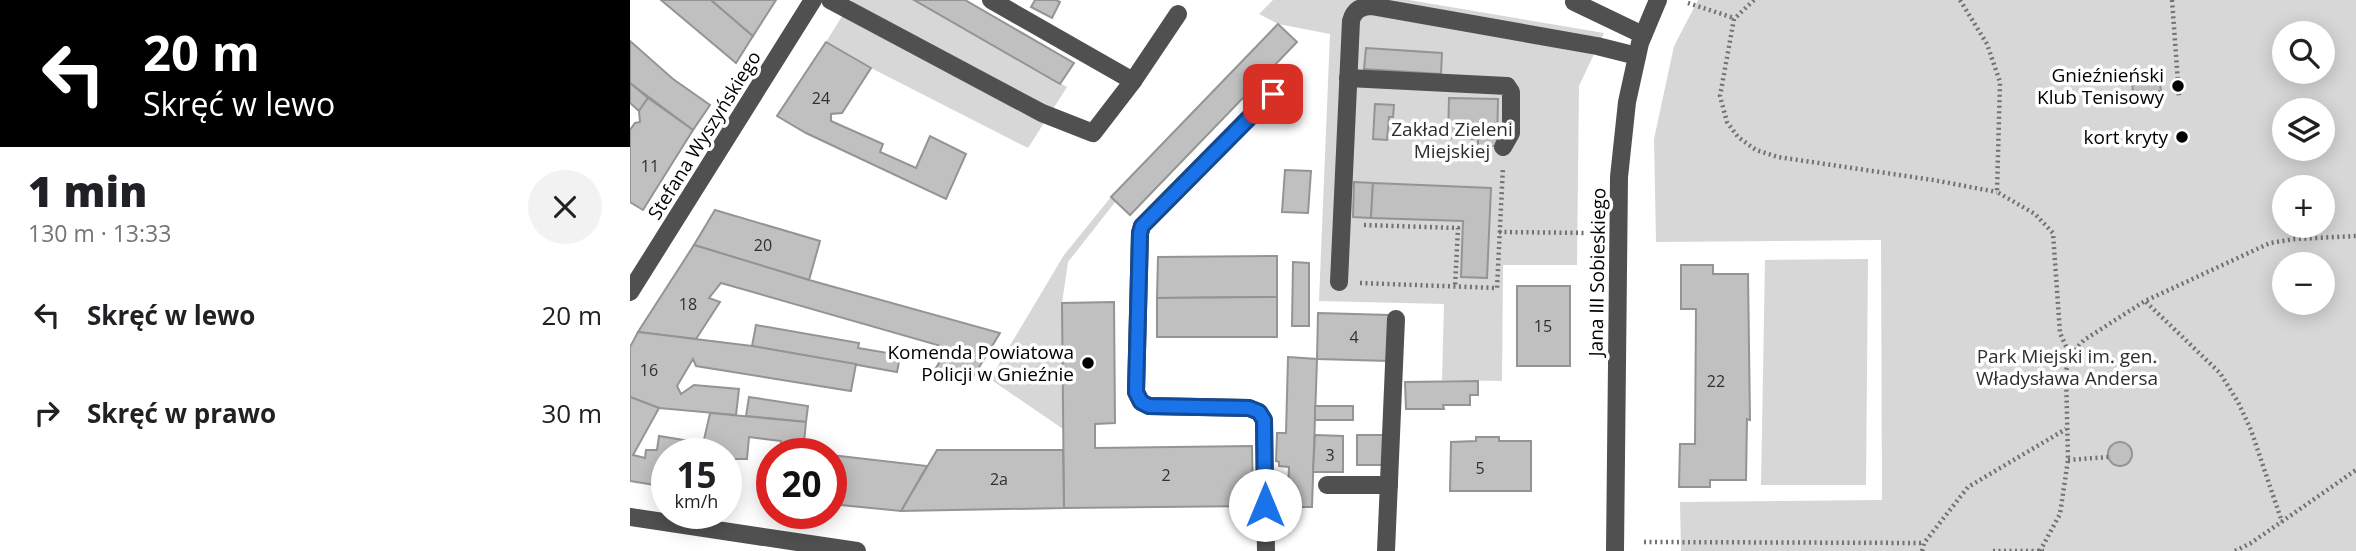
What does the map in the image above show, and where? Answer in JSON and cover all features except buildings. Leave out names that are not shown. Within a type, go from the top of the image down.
[{"type":"street","name":"Stefana Wyszyńskiego","points":[[630,292],[813,0]]},
{"type":"street","points":[[830,0],[1042,113],[1093,133],[1133,81],[1178,14]]},
{"type":"street","points":[[991,0],[1133,81]]},
{"type":"street","name":"Jana III Sobieskiego","points":[[1615,551],[1619,177],[1627,102],[1637,56],[1658,0]]},
{"type":"street","points":[[1570,1],[1643,36]]},
{"type":"street","points":[[1339,282],[1351,21],[1353,14],[1361,7],[1371,6],[1597,46],[1637,56]]},
{"type":"street","points":[[1266,551],[1264,420],[1259,412],[1249,408],[1149,406],[1141,402],[1136,392],[1140,233],[1142,226],[1292,75]]},
{"type":"street","points":[[1348,78],[1507,86],[1511,92],[1511,133],[1503,147]]},
{"type":"street","points":[[1385,551],[1396,319]]},
{"type":"street","points":[[1327,485],[1389,485]]},
{"type":"street","points":[[630,517],[856,551]]},
{"type":"path","points":[[1754,0],[1734,19],[1720,96],[1727,121],[1738,137],[1756,150],[1778,157],[1997,192],[2035,214],[2053,233],[2060,333],[2070,355]]},
{"type":"path","points":[[1960,0],[1987,44],[2000,82],[1997,192]]},
{"type":"path","points":[[2172,0],[2179,96]]},
{"type":"path","points":[[1688,3],[1734,19]]},
{"type":"path","points":[[1339,282],[1497,288],[1503,147]]},
{"type":"path","points":[[1341,224],[1458,228],[1455,286]]},
{"type":"path","points":[[1499,232],[1592,233]]},
{"type":"path","points":[[1993,551],[2041,550],[2060,514],[2068,460],[2066,371],[2070,355],[2084,340],[2146,301],[2270,243],[2356,236]]},
{"type":"path","points":[[2146,301],[2220,373],[2238,402],[2251,430],[2282,522]]},
{"type":"path","points":[[1922,551],[1923,542],[1968,487],[2066,429]]},
{"type":"path","points":[[2068,460],[2108,457]]},
{"type":"path","points":[[2235,551],[2356,470]]},
{"type":"path","points":[[1644,542],[1923,542]]},
{"type":"green space","points":[[852,0],[914,0],[1067,87],[1028,148],[871,68],[826,42]]},
{"type":"green space","name":"Zakład Zieleni Miejskiej","points":[[1273,0],[1409,0],[1604,33],[1579,86],[1577,265],[1503,265],[1502,381],[1442,380],[1444,304],[1319,301],[1330,34],[1278,24],[1259,14]]},
{"type":"green space","name":"Park Miejski im. gen. Władysława Andersa","points":[[1698,0],[2356,0],[2356,551],[1681,551],[1680,502],[1882,500],[1881,240],[1656,242],[1654,139],[1674,46]]},
{"type":"green space","points":[[1111,197],[1116,201],[1068,262],[1062,303],[1063,429],[990,379],[1064,255]]},
{"type":"green space","points":[[1868,259],[1866,485],[1761,485],[1765,260]]},
{"type":"place","name":"Gnieźnieński Klub Tenisowy","points":[[2178,86]]},
{"type":"place","name":"kort kryty","points":[[2182,137]]},
{"type":"place","name":"Komenda Powiatowa Policji w Gnieźnie","points":[[1088,363]]},
{"type":"route","points":[[1265,505],[1264,420],[1259,412],[1249,408],[1149,406],[1141,402],[1136,392],[1142,226],[1273,94]]}]
